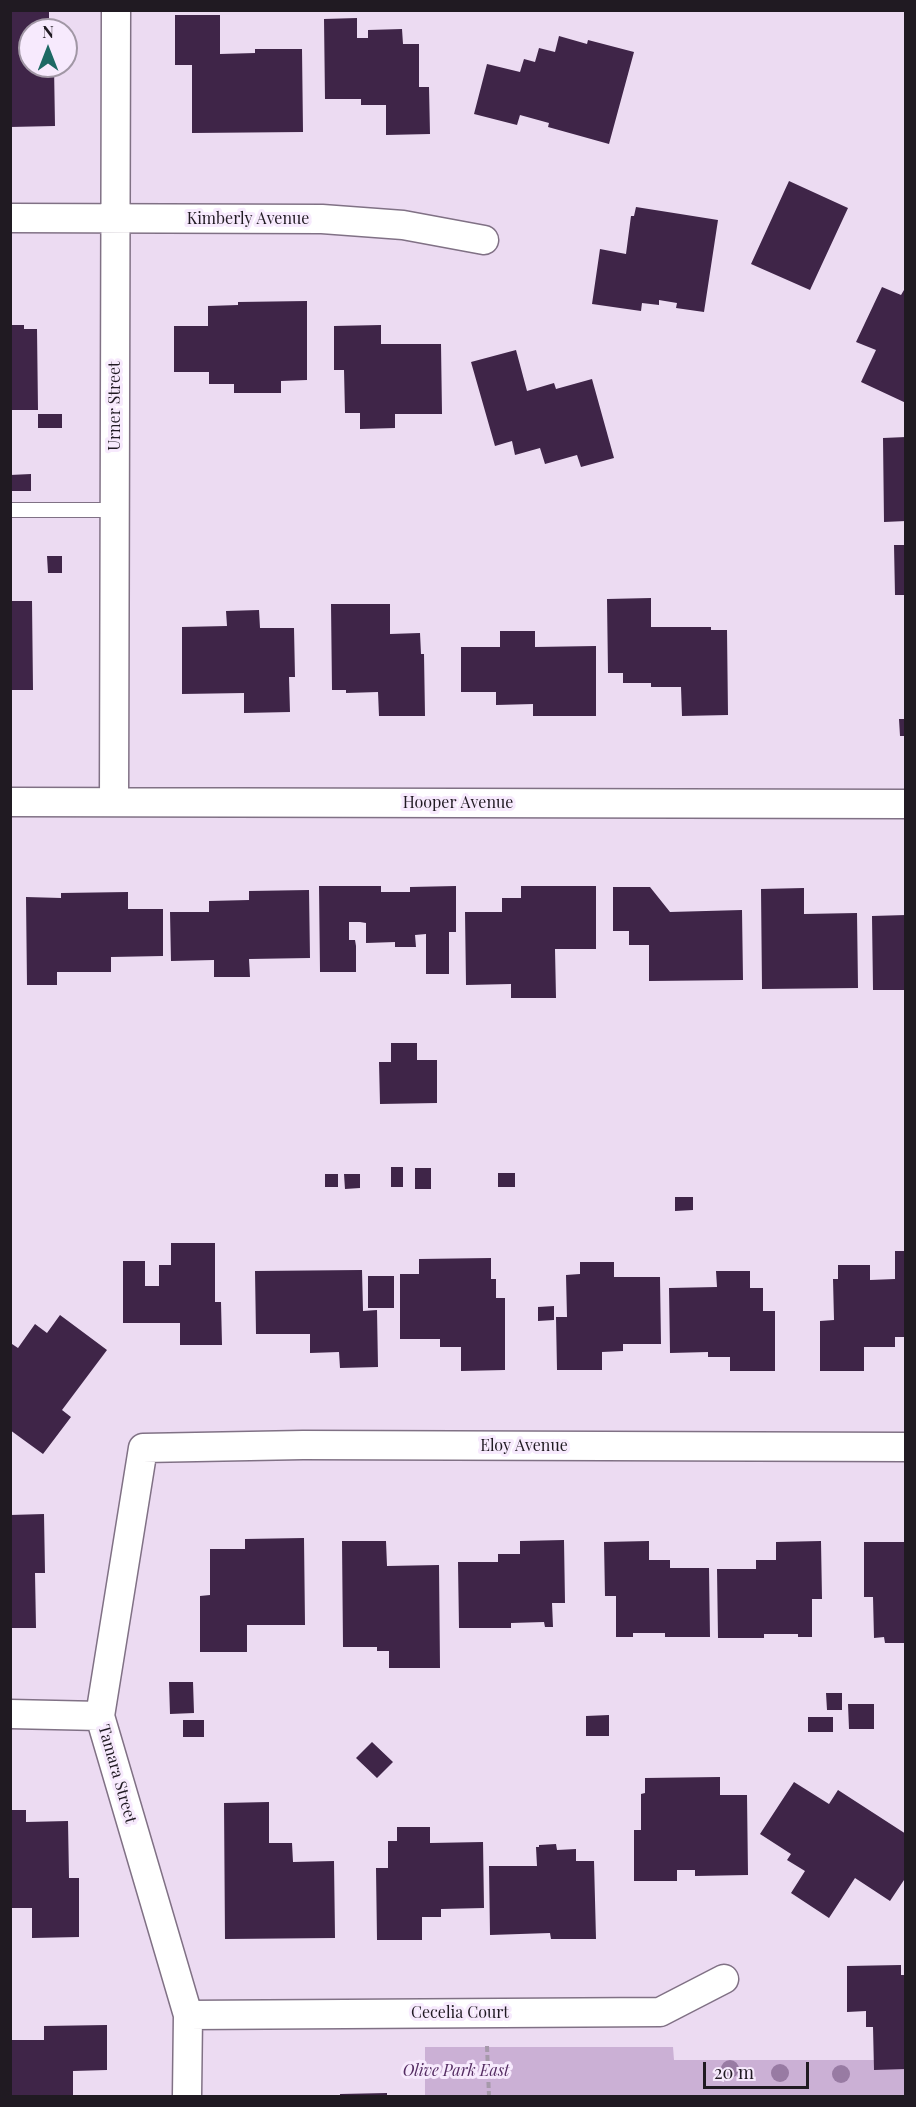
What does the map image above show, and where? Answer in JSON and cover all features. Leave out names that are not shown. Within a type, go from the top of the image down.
[{"type":"street","name":"Urner Street","points":[[114,802],[116,10]]},
{"type":"street","name":"Kimberly Avenue","points":[[10,219],[322,219],[403,225],[484,240]]},
{"type":"street","name":"Hooper Avenue","points":[[10,802],[906,804]]},
{"type":"street","name":"Eloy Avenue","points":[[143,1448],[303,1445],[906,1447]]},
{"type":"street","name":"Tamara Street","points":[[143,1448],[100,1716],[188,2015],[188,2097]]},
{"type":"street","points":[[10,1714],[100,1716]]},
{"type":"street","name":"Cecelia Court","points":[[188,2015],[660,2012],[724,1979]]},
{"type":"lane","points":[[10,510],[115,510]]},
{"type":"path","points":[[487,2043],[489,2097]]},
{"type":"green space","name":"Olive Park East","points":[[425,2047],[673,2047],[674,2060],[905,2060],[905,2096],[425,2096]]},
{"type":"building","points":[[10,10],[49,10],[49,18],[18,18],[18,78],[54,78],[55,126],[10,127]]},
{"type":"building","points":[[175,15],[220,15],[220,54],[255,53],[255,49],[302,49],[303,132],[192,133],[192,65],[175,65]]},
{"type":"building","points":[[357,18],[357,38],[368,38],[368,30],[402,29],[403,44],[419,44],[419,87],[429,87],[430,134],[386,135],[386,105],[361,105],[361,99],[325,99],[324,19]]},
{"type":"building","points":[[559,36],[587,44],[588,40],[634,52],[609,144],[548,127],[549,123],[520,115],[517,125],[474,114],[487,64],[520,72],[524,59],[535,62],[539,48],[555,52]]},
{"type":"building","points":[[789,181],[848,208],[810,290],[751,264]]},
{"type":"building","points":[[636,207],[718,220],[704,312],[676,308],[677,303],[659,300],[659,305],[642,303],[641,311],[592,304],[600,249],[626,254],[631,216],[634,216]]},
{"type":"building","points":[[882,287],[901,295],[906,290],[906,403],[861,382],[876,350],[856,342]]},
{"type":"building","points":[[307,301],[307,380],[281,381],[281,393],[234,393],[234,384],[209,384],[209,372],[174,372],[174,326],[208,326],[208,306],[238,305],[238,302]]},
{"type":"building","points":[[10,325],[24,325],[24,329],[37,329],[38,410],[10,410]]},
{"type":"building","points":[[381,325],[381,344],[441,344],[442,414],[395,414],[395,428],[360,429],[360,413],[345,413],[344,370],[334,370],[334,326]]},
{"type":"building","points":[[516,350],[527,391],[554,383],[556,389],[592,379],[614,458],[581,467],[577,455],[545,464],[540,448],[515,455],[512,441],[495,446],[471,362]]},
{"type":"building","points":[[38,414],[62,414],[62,428],[38,428]]},
{"type":"building","points":[[906,437],[906,521],[884,522],[883,438]]},
{"type":"building","points":[[31,474],[31,491],[10,491],[10,475]]},
{"type":"building","points":[[894,545],[906,545],[906,595],[895,595]]},
{"type":"building","points":[[47,556],[62,556],[62,573],[48,573]]},
{"type":"building","points":[[651,598],[651,627],[711,627],[711,630],[727,630],[728,715],[682,716],[681,687],[651,687],[651,683],[623,683],[623,673],[608,673],[607,599]]},
{"type":"building","points":[[10,601],[32,601],[33,690],[10,690]]},
{"type":"building","points":[[331,604],[390,604],[390,634],[420,633],[421,654],[424,654],[425,716],[379,716],[378,692],[346,693],[346,690],[332,690]]},
{"type":"building","points":[[259,610],[260,628],[294,628],[295,677],[289,677],[290,712],[244,713],[244,693],[182,694],[182,627],[227,626],[226,611]]},
{"type":"building","points":[[500,631],[535,631],[535,647],[596,646],[596,716],[533,716],[533,704],[496,705],[496,692],[461,692],[461,647],[500,647]]},
{"type":"building","points":[[899,719],[906,719],[906,736],[900,736]]},
{"type":"building","points":[[319,886],[381,886],[381,892],[410,892],[410,887],[456,886],[456,932],[449,932],[449,974],[426,974],[426,934],[415,935],[416,947],[395,947],[395,942],[366,943],[366,923],[360,922],[349,922],[349,940],[355,940],[356,946],[356,972],[320,972]]},
{"type":"building","points":[[521,886],[596,886],[596,949],[555,949],[556,998],[511,998],[511,984],[466,985],[465,912],[502,912],[502,898],[521,898]]},
{"type":"building","points":[[613,887],[650,887],[670,912],[742,910],[743,980],[649,981],[649,945],[629,945],[629,931],[613,931]]},
{"type":"building","points":[[804,888],[804,914],[857,913],[858,988],[762,989],[761,889]]},
{"type":"building","points":[[309,890],[310,958],[249,959],[250,977],[214,977],[214,960],[171,961],[170,912],[209,912],[209,901],[249,900],[249,891]]},
{"type":"building","points":[[128,892],[128,909],[163,909],[163,956],[111,957],[111,972],[57,972],[57,985],[27,985],[26,897],[61,898],[61,893]]},
{"type":"building","points":[[906,915],[906,990],[873,990],[872,916]]},
{"type":"building","points":[[391,1043],[417,1043],[417,1060],[437,1060],[437,1103],[380,1104],[379,1062],[391,1062]]},
{"type":"building","points":[[391,1167],[403,1167],[403,1187],[391,1187]]},
{"type":"building","points":[[415,1168],[431,1168],[431,1189],[415,1189]]},
{"type":"building","points":[[498,1173],[515,1173],[515,1187],[498,1187]]},
{"type":"building","points":[[325,1174],[338,1174],[338,1187],[325,1187]]},
{"type":"building","points":[[344,1174],[360,1174],[360,1188],[345,1189]]},
{"type":"building","points":[[675,1197],[693,1197],[693,1210],[675,1211]]},
{"type":"building","points":[[171,1243],[215,1243],[215,1302],[221,1302],[222,1345],[180,1345],[180,1323],[123,1323],[123,1261],[145,1261],[145,1286],[159,1286],[159,1265],[171,1265]]},
{"type":"building","points":[[895,1251],[906,1251],[906,1337],[895,1337],[895,1347],[864,1347],[864,1371],[820,1371],[820,1321],[834,1320],[833,1279],[838,1279],[838,1265],[870,1265],[870,1280],[895,1279]]},
{"type":"building","points":[[491,1258],[491,1279],[496,1279],[496,1298],[505,1298],[505,1370],[461,1371],[461,1347],[440,1347],[440,1339],[400,1339],[400,1274],[419,1274],[419,1259]]},
{"type":"building","points":[[580,1262],[614,1262],[614,1277],[660,1277],[661,1344],[623,1344],[623,1351],[602,1352],[602,1370],[557,1370],[556,1317],[567,1317],[566,1275],[580,1274]]},
{"type":"building","points":[[362,1270],[363,1311],[377,1310],[378,1367],[340,1368],[339,1352],[310,1353],[310,1334],[256,1334],[255,1271]]},
{"type":"building","points":[[716,1271],[750,1271],[750,1288],[763,1288],[763,1311],[775,1311],[775,1371],[730,1371],[730,1357],[708,1357],[708,1352],[670,1353],[669,1288],[717,1287]]},
{"type":"building","points":[[368,1276],[394,1276],[394,1308],[368,1308]]},
{"type":"building","points":[[554,1306],[554,1320],[538,1321],[538,1307]]},
{"type":"building","points":[[60,1315],[107,1350],[62,1410],[71,1417],[43,1454],[10,1430],[10,1347],[12,1344],[18,1348],[35,1324],[47,1333]]},
{"type":"building","points":[[44,1514],[45,1573],[35,1573],[36,1628],[10,1628],[10,1515]]},
{"type":"building","points":[[304,1538],[305,1625],[247,1625],[247,1652],[200,1652],[200,1596],[210,1595],[210,1549],[245,1549],[245,1539]]},
{"type":"building","points":[[564,1540],[565,1603],[552,1603],[553,1627],[545,1627],[544,1622],[511,1623],[511,1628],[459,1628],[458,1562],[498,1562],[498,1554],[520,1554],[520,1541]]},
{"type":"building","points":[[342,1541],[386,1541],[387,1566],[439,1565],[440,1668],[389,1668],[389,1651],[377,1651],[377,1647],[343,1647]]},
{"type":"building","points":[[649,1541],[649,1560],[670,1560],[670,1568],[709,1568],[710,1637],[665,1637],[665,1633],[633,1633],[633,1637],[616,1637],[616,1596],[605,1596],[604,1542]]},
{"type":"building","points":[[821,1541],[822,1599],[812,1599],[812,1637],[798,1637],[798,1634],[764,1634],[764,1638],[718,1638],[717,1569],[756,1569],[756,1560],[776,1560],[776,1542]]},
{"type":"building","points":[[864,1542],[906,1542],[906,1643],[885,1643],[884,1637],[874,1638],[873,1597],[864,1597]]},
{"type":"building","points":[[169,1682],[193,1682],[194,1713],[170,1714]]},
{"type":"building","points":[[826,1693],[842,1693],[842,1710],[827,1710]]},
{"type":"building","points":[[848,1704],[874,1704],[874,1729],[849,1729]]},
{"type":"building","points":[[609,1715],[609,1736],[586,1736],[586,1716]]},
{"type":"building","points":[[808,1717],[833,1717],[833,1732],[808,1732]]},
{"type":"building","points":[[183,1720],[204,1720],[204,1737],[183,1737]]},
{"type":"building","points":[[372,1742],[393,1762],[377,1778],[356,1758]]},
{"type":"building","points":[[720,1777],[720,1795],[747,1795],[748,1875],[695,1876],[695,1870],[677,1870],[677,1881],[634,1881],[634,1830],[641,1830],[641,1794],[645,1793],[645,1778]]},
{"type":"building","points":[[794,1782],[829,1804],[838,1790],[906,1834],[906,1877],[890,1901],[855,1878],[829,1918],[791,1893],[805,1871],[787,1860],[791,1854],[760,1834]]},
{"type":"building","points":[[269,1802],[269,1843],[292,1843],[293,1862],[334,1861],[335,1938],[225,1939],[224,1803]]},
{"type":"building","points":[[10,1810],[26,1810],[26,1822],[68,1821],[69,1878],[79,1878],[79,1937],[32,1938],[32,1908],[10,1908]]},
{"type":"building","points":[[397,1827],[430,1827],[430,1843],[483,1842],[484,1908],[441,1909],[441,1917],[422,1917],[422,1940],[377,1940],[376,1868],[388,1868],[388,1841],[397,1841]]},
{"type":"building","points":[[556,1844],[557,1850],[576,1849],[576,1861],[594,1861],[596,1939],[551,1939],[550,1933],[490,1935],[489,1866],[537,1866],[536,1847]]},
{"type":"building","points":[[901,1965],[901,1975],[906,1975],[906,2069],[874,2070],[873,2027],[866,2027],[866,2011],[847,2012],[847,1966]]},
{"type":"building","points":[[107,2025],[107,2070],[73,2071],[73,2096],[10,2096],[10,2040],[44,2040],[44,2026]]},
{"type":"building","points":[[387,2093],[387,2096],[340,2096],[340,2094]]}]
